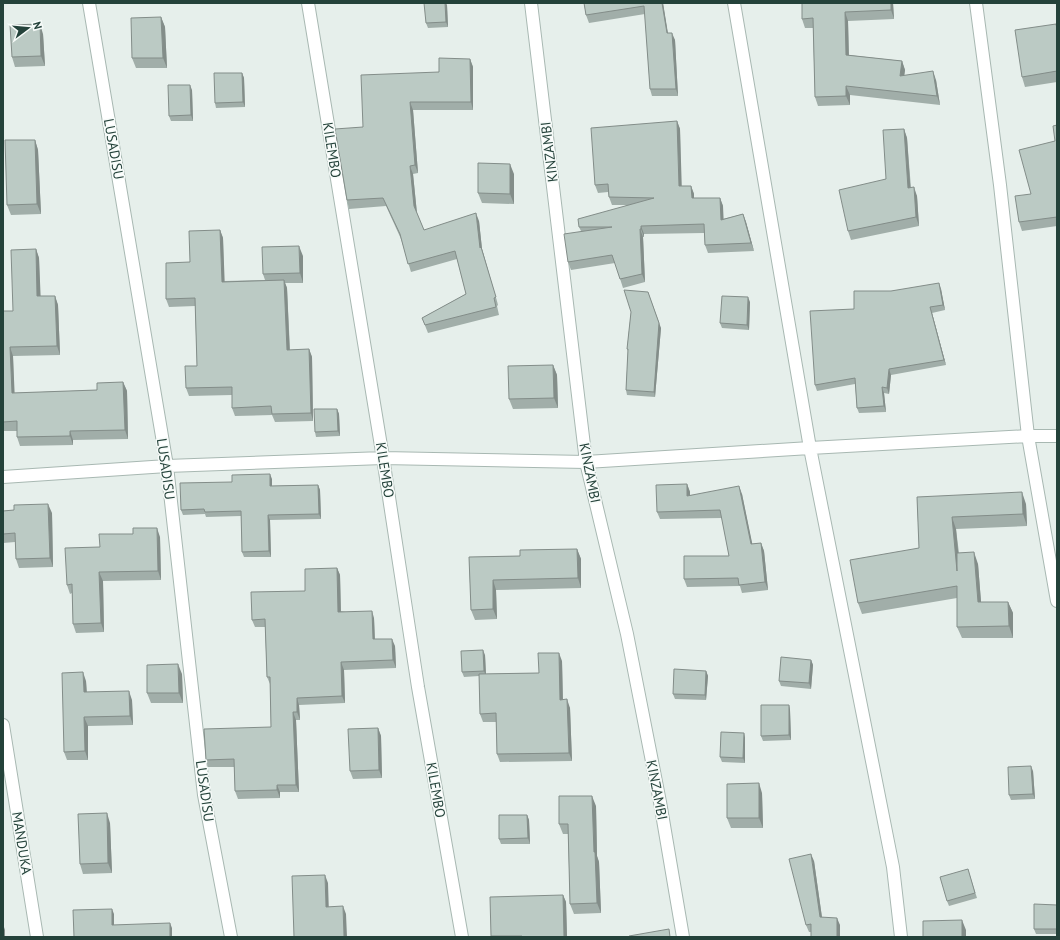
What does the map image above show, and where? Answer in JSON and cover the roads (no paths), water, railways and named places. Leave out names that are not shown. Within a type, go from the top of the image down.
[{"type":"street","name":"LUSADISU","points":[[89,3],[167,466],[204,795],[231,937]]},
{"type":"street","name":"KILEMBO","points":[[308,3],[383,458],[420,695],[462,937]]},
{"type":"street","name":"KINZAMBI","points":[[531,3],[586,462],[627,634],[661,810],[683,937]]},
{"type":"street","points":[[734,3],[810,448],[894,867],[901,937]]},
{"type":"street","points":[[976,3],[1000,185],[1028,436],[1057,601]]},
{"type":"street","points":[[3,477],[167,466],[383,458],[586,462],[810,448],[1028,436],[1057,436]]},
{"type":"street","name":"MANDUKA","points":[[3,725],[37,937]]}]
